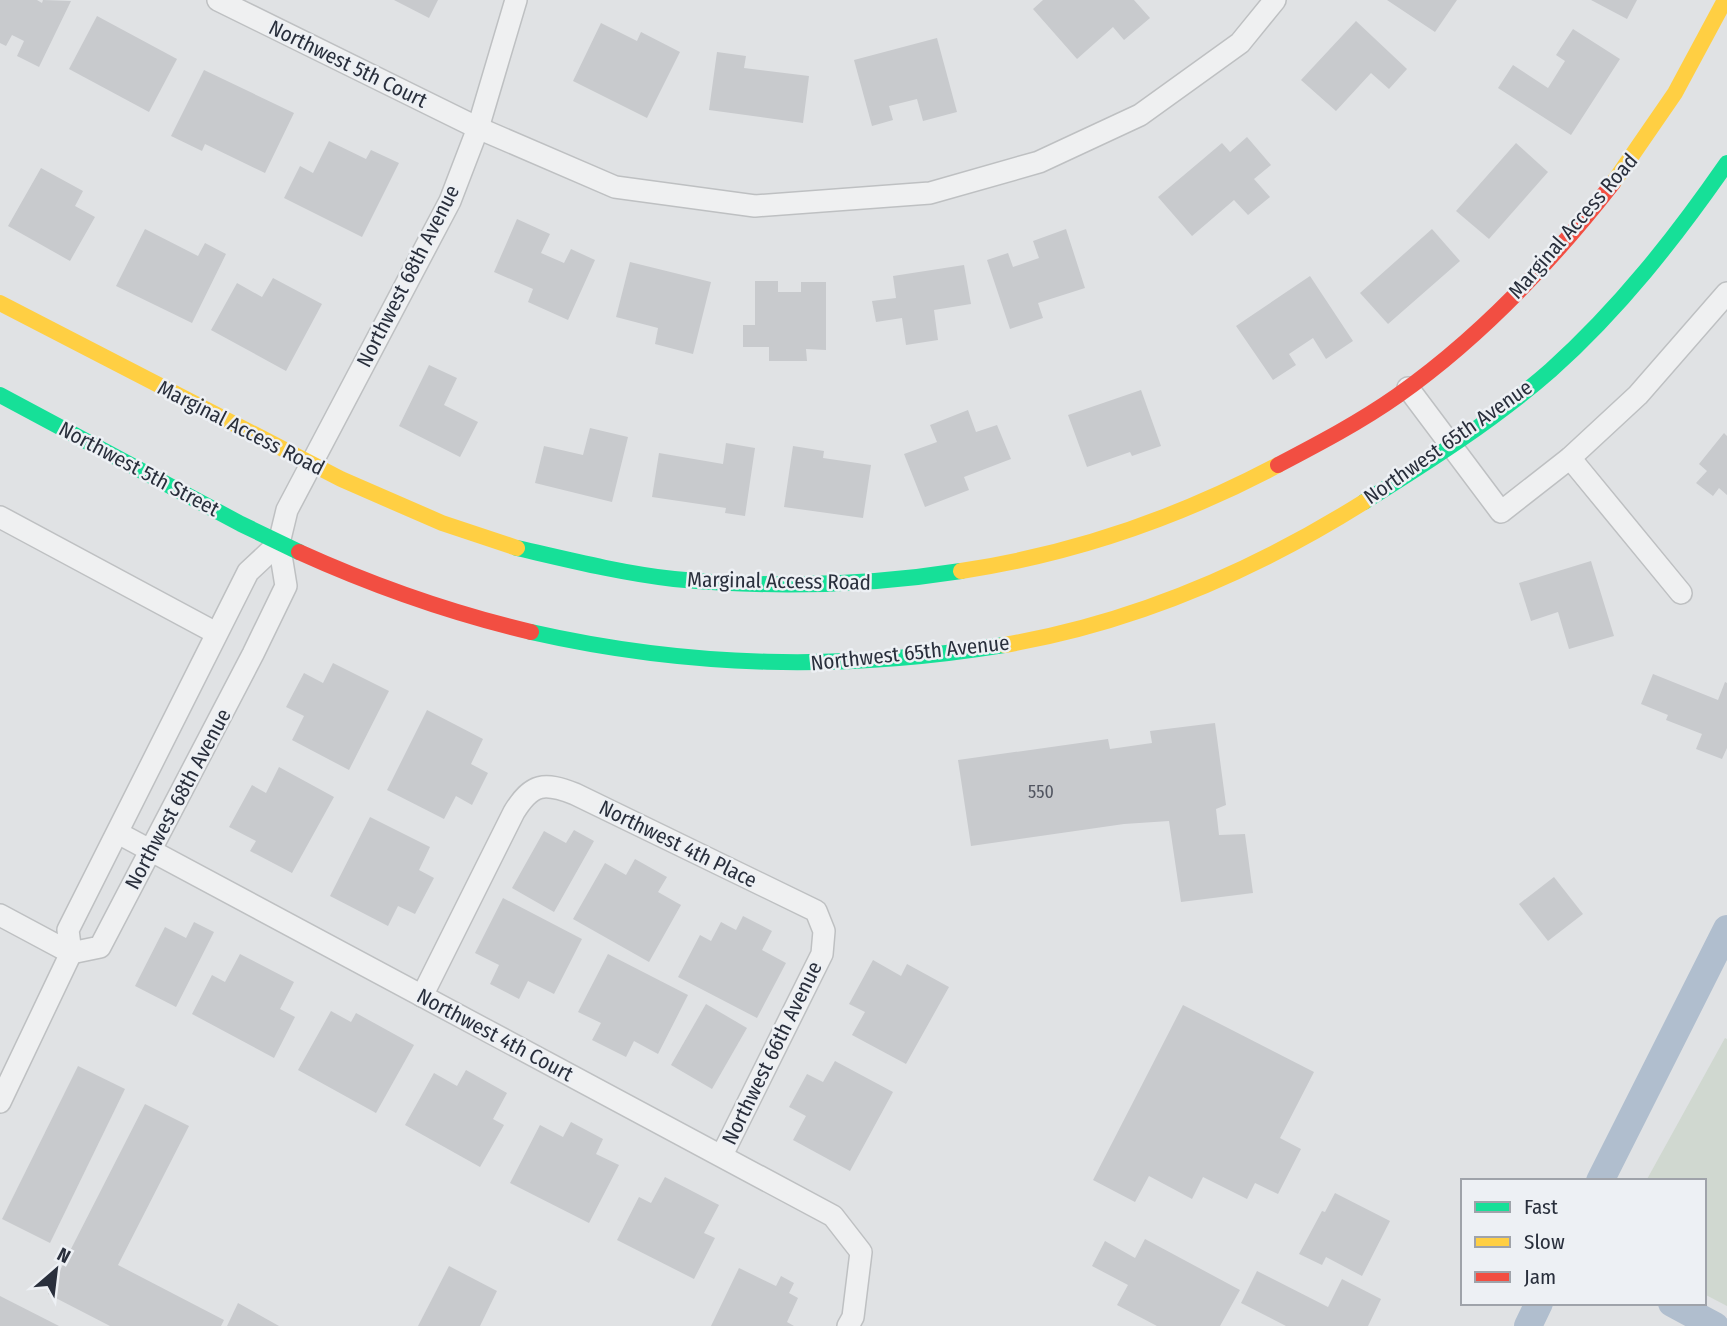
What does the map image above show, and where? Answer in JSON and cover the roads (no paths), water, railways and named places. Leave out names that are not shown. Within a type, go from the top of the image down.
[{"type":"street","name":"Northwest 5th Court","points":[[218,0],[478,128]]},
{"type":"street","name":"Northwest 68th Avenue","points":[[71,953],[100,947],[286,586],[279,543],[287,510],[450,201],[478,128],[516,0]]},
{"type":"street","points":[[478,128],[615,187],[755,206],[930,193],[1039,162],[1140,115],[1240,43],[1275,0]]},
{"type":"street","name":"Marginal Access Road","points":[[0,303],[310,464],[390,502],[511,546],[646,576],[759,585],[905,581],[980,570],[1049,555],[1162,520],[1249,481],[1326,439],[1408,388],[1517,293],[1616,181],[1674,97],[1725,0]]},
{"type":"street","name":"Northwest 65th Avenue","points":[[279,543],[435,604],[497,624],[565,640],[716,662],[787,664],[907,657],[988,647],[1091,626],[1199,589],[1311,534],[1450,445],[1522,394],[1608,314],[1648,268],[1727,163]]},
{"type":"street","points":[[1408,388],[1501,512],[1570,458],[1638,395],[1727,293]]},
{"type":"street","name":"Northwest 5th Street","points":[[0,395],[279,543]]},
{"type":"street","points":[[1570,458],[1681,593]]},
{"type":"street","points":[[0,517],[216,634]]},
{"type":"street","name":"Northwest 68th Avenue","points":[[0,1102],[71,953],[68,930],[248,572],[279,543]]},
{"type":"street","name":"Northwest 4th Place","points":[[422,996],[514,812],[523,796],[538,786],[558,788],[575,794],[816,911]]},
{"type":"street","name":"Northwest 4th Court","points":[[118,833],[833,1216],[861,1252],[853,1317],[848,1326]]},
{"type":"street","name":"Northwest 66th Avenue","points":[[722,1155],[822,954],[824,931],[816,911]]},
{"type":"street","points":[[0,915],[71,953]]},
{"type":"waterway","points":[[1601,1179],[1727,929]]},
{"type":"waterway","points":[[1528,1326],[1538,1305]]},
{"type":"waterway","points":[[1676,1305],[1715,1326]]}]
